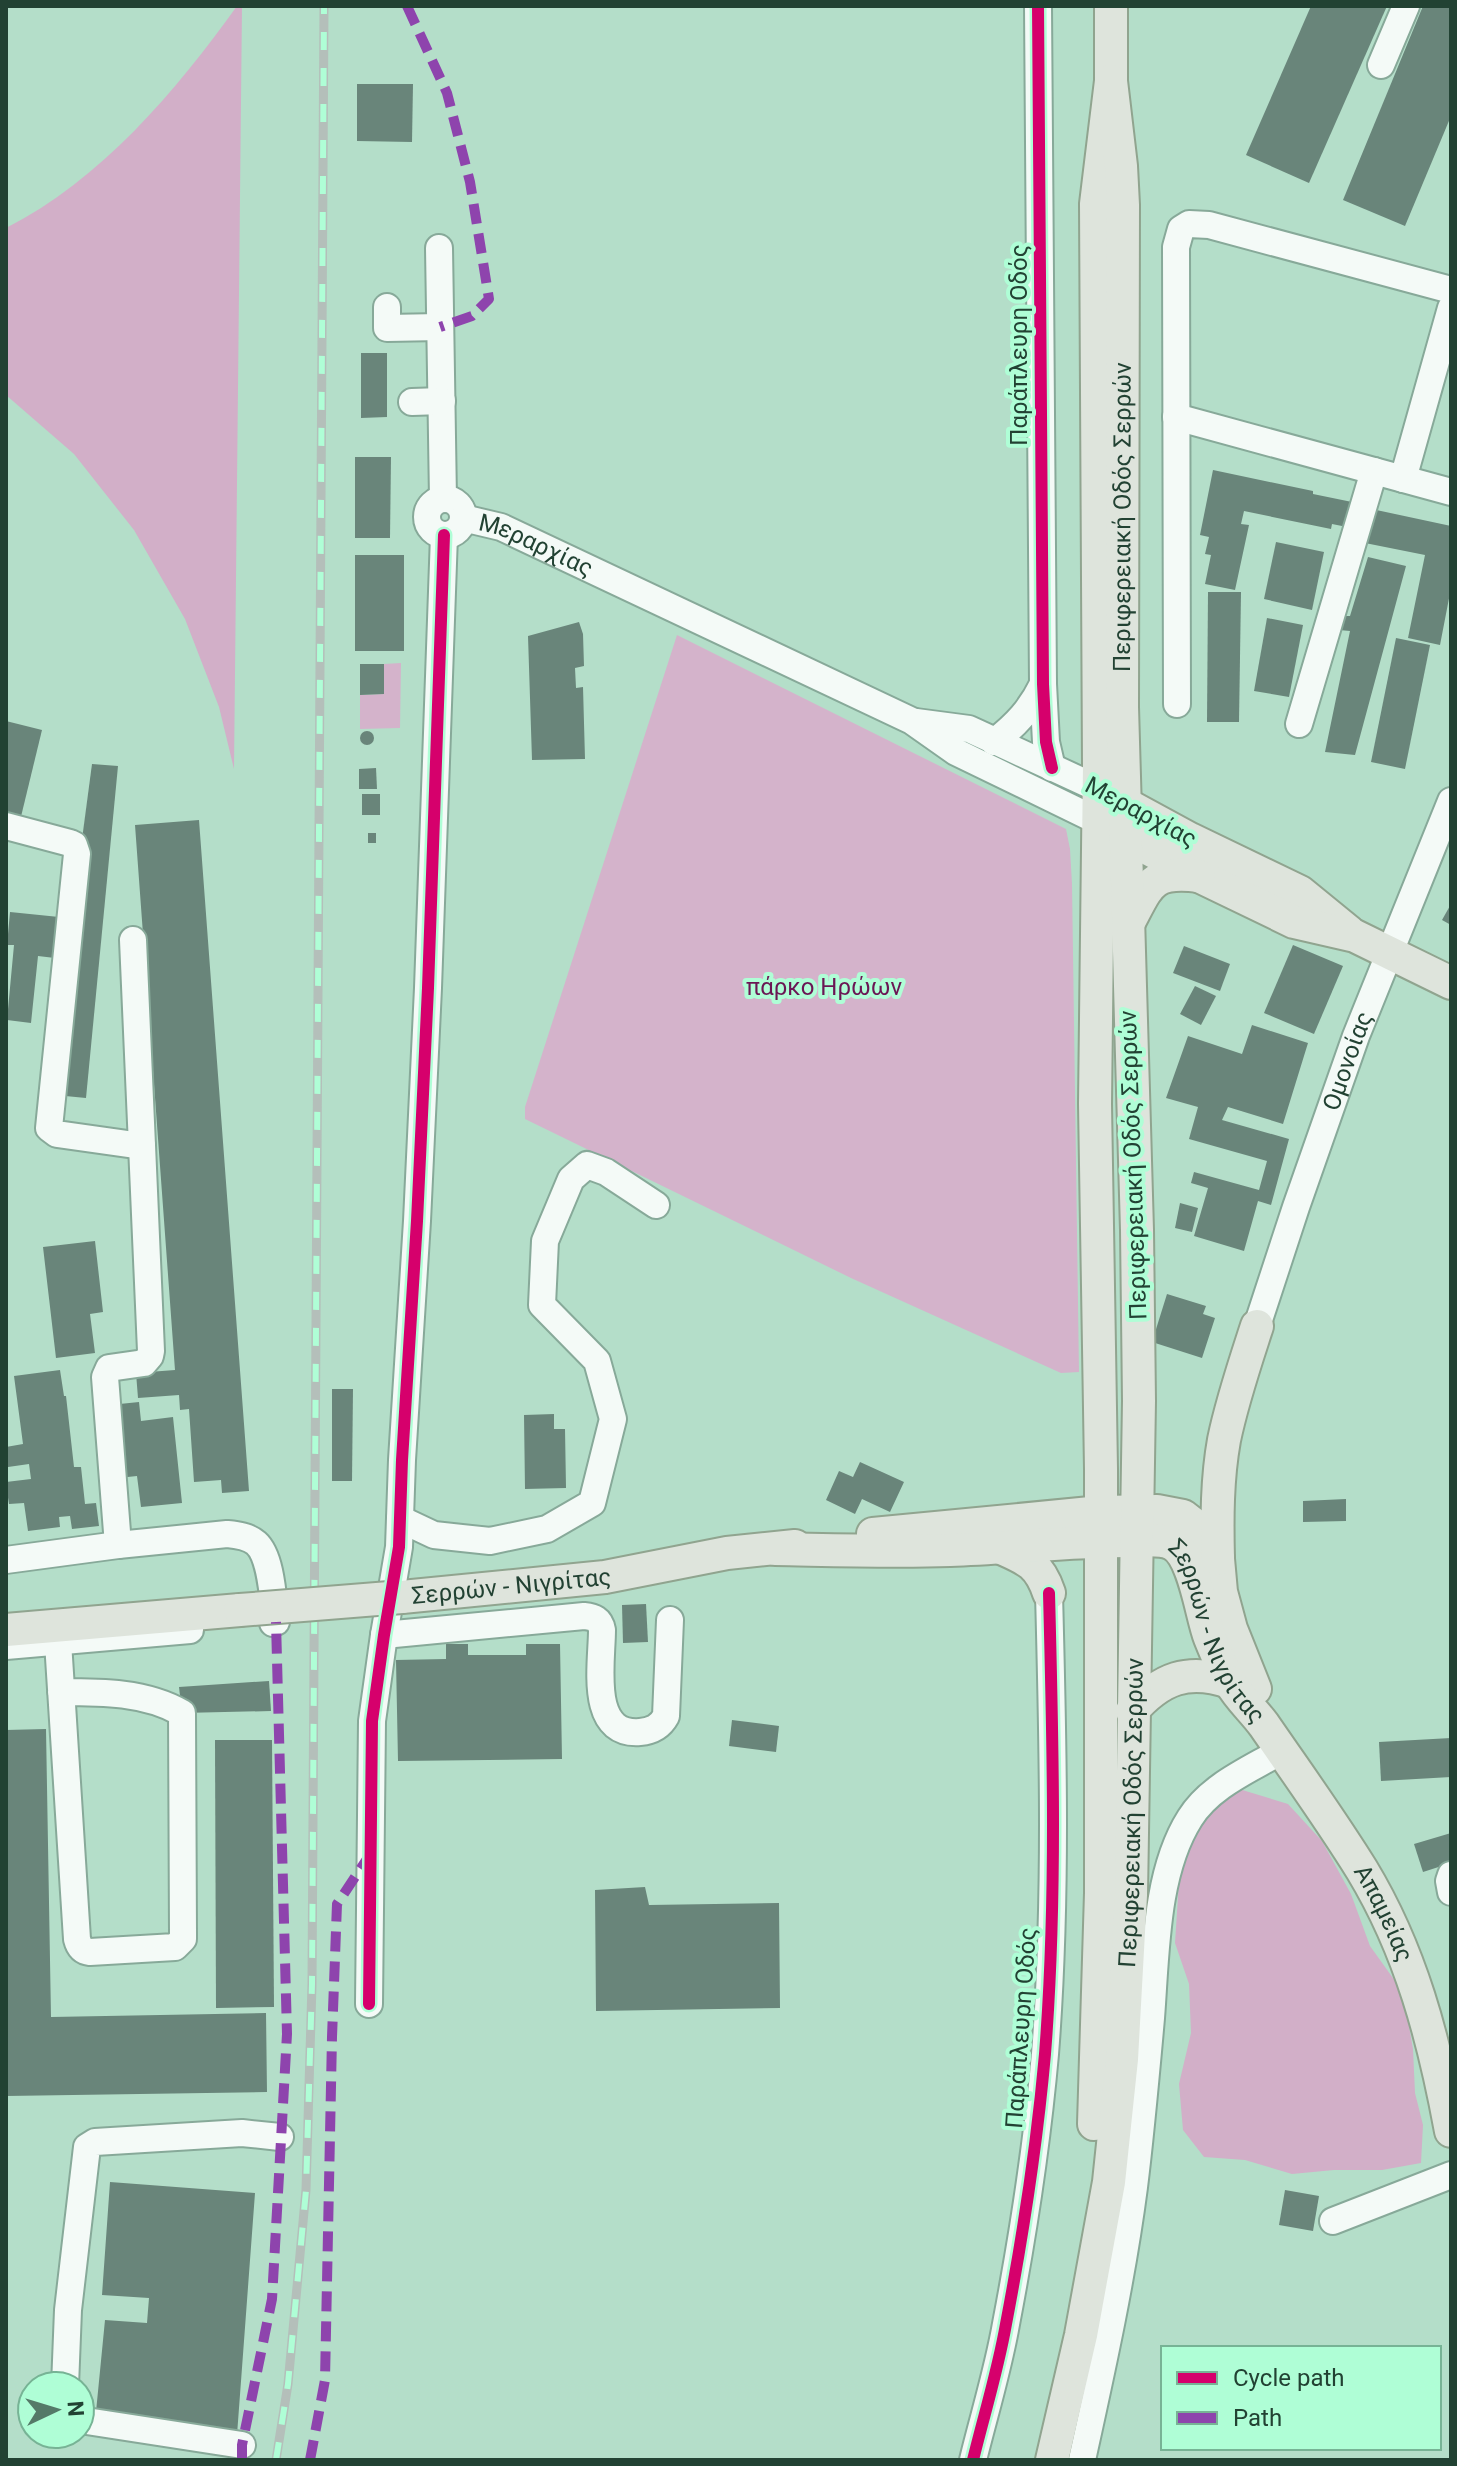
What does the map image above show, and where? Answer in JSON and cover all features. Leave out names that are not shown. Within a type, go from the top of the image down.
[{"type":"main road","name":"Περιφερειακή Οδός Σερρών","points":[[1096,2247],[1092,2181],[1101,1893],[1094,1532],[1095,1104],[1112,796],[1096,204],[1111,81],[1111,6]]},
{"type":"main road","name":"Μεραρχίας","points":[[1112,796],[1190,839],[1300,892],[1355,936],[1451,983]]},
{"type":"main road","name":"Περιφερειακή Οδός Σερρών","points":[[1052,2460],[1081,2335],[1109,2182],[1122,2059],[1131,1895],[1139,1401],[1137,1230],[1127,927],[1111,829]]},
{"type":"main road","name":"Μεραρχίας","points":[[1111,829],[1294,922],[1355,936]]},
{"type":"main road","points":[[1127,927],[1148,887],[1159,878],[1174,873],[1199,876]]},
{"type":"main road","points":[[1218,1559],[1223,1444],[1257,1326]]},
{"type":"main road","name":"Σερρών - Νιγρίτας","points":[[775,1549],[925,1551],[999,1547],[1137,1526],[1171,1512],[1183,1516],[1201,1530],[1218,1559],[1221,1592],[1231,1629],[1254,1687],[1261,1720]]},
{"type":"main road","name":"Σερρών - Νιγρίτας","points":[[1137,1526],[1158,1541],[1171,1543],[1182,1555],[1192,1575],[1209,1637],[1230,1682],[1261,1720]]},
{"type":"main road","name":"Σερρών - Νιγρίτας","points":[[6,1630],[63,1633],[605,1577],[727,1553],[899,1530],[1094,1532]]},
{"type":"main road","points":[[1049,1593],[1057,1567],[1094,1532]]},
{"type":"main road","points":[[999,1547],[1030,1561],[1044,1579],[1049,1593]]},
{"type":"main road","points":[[1132,1711],[1159,1687],[1178,1677],[1200,1675],[1230,1682]]},
{"type":"main road","name":"Απαμείας","points":[[1261,1720],[1361,1868],[1396,1934],[1428,2021],[1451,2131]]},
{"type":"street","name":"Παράπλευρη Οδός","points":[[1038,6],[1043,684],[1046,742],[1052,768]]},
{"type":"street","points":[[1381,65],[1406,6]]},
{"type":"street","points":[[1177,704],[1176,247],[1179,233],[1185,226],[1209,225],[1451,290]]},
{"type":"street","points":[[369,2004],[372,1721],[396,1571],[400,1519],[454,527],[460,507],[443,499],[439,248]]},
{"type":"street","points":[[387,307],[387,328],[440,327]]},
{"type":"street","points":[[1403,479],[1451,308]]},
{"type":"street","points":[[412,402],[442,401]]},
{"type":"street","points":[[1176,417],[1451,492]]},
{"type":"street","points":[[1299,724],[1374,471]]},
{"type":"street","name":"Μεραρχίας","points":[[454,527],[483,521],[501,527],[912,721],[956,752],[1111,829]]},
{"type":"street","points":[[994,742],[1032,707],[1043,684]]},
{"type":"street","name":"Μεραρχίας","points":[[912,721],[969,729],[1112,796]]},
{"type":"street","name":"Ομονοίας","points":[[1257,1326],[1341,1076],[1389,953],[1448,816]]},
{"type":"street","points":[[6,826],[70,843],[77,854],[49,1128],[57,1134],[142,1146]]},
{"type":"street","points":[[118,1545],[105,1377],[109,1368],[144,1363],[151,1351],[133,940]]},
{"type":"street","points":[[400,1519],[434,1535],[490,1541],[547,1529],[592,1503],[613,1422],[597,1361],[542,1305],[545,1241],[571,1179],[587,1165],[606,1172],[656,1205]]},
{"type":"street","points":[[6,1560],[227,1534],[244,1536],[257,1544],[266,1555],[276,1622],[63,1633],[6,1646]]},
{"type":"street","name":"Παράπλευρη Οδός","points":[[973,2460],[1006,2327],[1045,2054],[1051,1928],[1049,1593]]},
{"type":"street","points":[[384,1635],[592,1617],[601,1624],[602,1630],[601,1693],[604,1711],[614,1725],[624,1731],[643,1732],[657,1727],[666,1716],[670,1620]]},
{"type":"street","points":[[61,1692],[123,1694],[182,1713],[183,1939],[175,1947],[90,1952],[81,1949],[78,1944],[61,1692],[63,1633]]},
{"type":"street","points":[[1082,2460],[1114,2317],[1134,2188],[1154,1967],[1166,1877],[1189,1819],[1207,1797],[1281,1751]]},
{"type":"street","points":[[1451,1875],[1451,1892]]},
{"type":"street","points":[[66,2370],[68,2310],[87,2147],[95,2142],[242,2133],[280,2137]]},
{"type":"street","points":[[1333,2221],[1451,2175]]},
{"type":"street","points":[[96,2422],[242,2445]]},
{"type":"green space","name":"πάρκο Ηρώων","points":[[677,635],[1066,829],[1072,884],[1079,1372],[1061,1373],[851,1278],[525,1119],[525,1107]]},
{"type":"green space","points":[[401,663],[400,728],[360,729],[360,695],[384,694],[384,664]]},
{"type":"shaded area","points":[[237,6],[242,6],[234,769],[219,707],[185,619],[134,530],[74,454],[6,395],[6,228],[74,185],[105,159],[189,70]]},
{"type":"shaded area","points":[[1239,1789],[1288,1804],[1322,1841],[1351,1894],[1370,1946],[1403,1992],[1413,2049],[1415,2093],[1423,2125],[1421,2163],[1382,2170],[1292,2174],[1245,2160],[1204,2157],[1183,2130],[1179,2084],[1191,2033],[1189,1984],[1175,1943],[1181,1850],[1206,1809]]},
{"type":"building","points":[[1311,6],[1387,6],[1309,183],[1246,155]]},
{"type":"building","points":[[1423,6],[1451,6],[1451,116],[1405,226],[1343,200]]},
{"type":"building","points":[[357,84],[413,84],[412,142],[357,141]]},
{"type":"building","points":[[361,353],[387,353],[387,417],[361,418]]},
{"type":"building","points":[[355,457],[391,457],[390,538],[355,538]]},
{"type":"building","points":[[1213,470],[1352,502],[1347,527],[1332,524],[1331,529],[1244,511],[1241,524],[1249,525],[1235,590],[1205,584],[1211,555],[1205,554],[1209,537],[1200,535]]},
{"type":"building","points":[[1367,508],[1451,526],[1451,588],[1440,645],[1408,638],[1425,555],[1360,542]]},
{"type":"building","points":[[1276,542],[1324,552],[1312,610],[1264,599]]},
{"type":"building","points":[[355,555],[404,555],[404,651],[355,651]]},
{"type":"building","points":[[1368,557],[1406,566],[1355,755],[1325,752],[1350,631],[1339,630],[1339,616],[1350,616]]},
{"type":"building","points":[[1208,592],[1241,592],[1239,722],[1207,722]]},
{"type":"building","points":[[1267,618],[1303,625],[1289,697],[1254,691]]},
{"type":"building","points":[[579,622],[583,634],[584,666],[575,668],[576,688],[583,687],[585,759],[532,760],[528,636]]},
{"type":"building","points":[[1396,638],[1430,645],[1405,769],[1371,762]]},
{"type":"building","points":[[360,664],[384,664],[384,694],[360,695]]},
{"type":"building","points":[[6,721],[42,730],[18,829],[6,826]]},
{"type":"building","points":[[367,731],[374,738],[367,745],[360,738]]},
{"type":"building","points":[[92,764],[118,766],[86,1098],[55,1095],[64,975]]},
{"type":"building","points":[[376,768],[377,789],[359,789],[359,769]]},
{"type":"building","points":[[362,794],[380,794],[380,815],[362,815]]},
{"type":"building","points":[[199,820],[249,1491],[222,1493],[221,1480],[194,1482],[189,1409],[180,1410],[179,1395],[138,1398],[136,1373],[175,1370],[135,825]]},
{"type":"building","points":[[368,833],[376,833],[376,843],[368,843]]},
{"type":"building","points":[[1451,904],[1451,925],[1442,920]]},
{"type":"building","points":[[10,912],[59,917],[55,958],[38,956],[31,1023],[7,1020],[14,945],[7,945]]},
{"type":"building","points":[[1293,945],[1343,966],[1314,1034],[1264,1013]]},
{"type":"building","points":[[1184,946],[1230,964],[1220,991],[1173,973]]},
{"type":"building","points":[[1195,986],[1216,996],[1201,1025],[1180,1014]]},
{"type":"building","points":[[1252,1025],[1308,1043],[1283,1124],[1228,1107],[1222,1120],[1289,1139],[1271,1205],[1258,1201],[1244,1251],[1194,1236],[1208,1188],[1191,1183],[1194,1172],[1259,1190],[1267,1161],[1189,1139],[1198,1107],[1166,1098],[1188,1036],[1242,1054]]},
{"type":"building","points":[[1180,1203],[1198,1208],[1192,1232],[1175,1228]]},
{"type":"building","points":[[95,1241],[103,1312],[90,1314],[95,1353],[56,1358],[43,1247]]},
{"type":"building","points":[[1167,1294],[1206,1306],[1203,1314],[1215,1318],[1202,1358],[1152,1342]]},
{"type":"building","points":[[60,1370],[74,1467],[81,1467],[85,1504],[96,1503],[99,1526],[72,1529],[70,1516],[59,1517],[60,1527],[28,1531],[24,1503],[9,1504],[6,1485],[6,1482],[31,1479],[29,1464],[8,1467],[6,1447],[23,1444],[14,1376]]},
{"type":"building","points":[[332,1389],[353,1389],[352,1481],[332,1481]]},
{"type":"building","points":[[139,1402],[141,1421],[173,1417],[182,1503],[141,1507],[137,1476],[118,1478],[110,1405]]},
{"type":"building","points":[[554,1414],[554,1429],[565,1429],[566,1488],[525,1489],[524,1415]]},
{"type":"building","points":[[860,1462],[904,1482],[890,1512],[862,1499],[855,1514],[826,1500],[839,1471],[853,1477]]},
{"type":"building","points":[[1346,1499],[1346,1521],[1303,1522],[1303,1501]]},
{"type":"building","points":[[646,1604],[648,1642],[623,1643],[622,1605]]},
{"type":"building","points":[[446,1644],[468,1644],[468,1655],[526,1655],[526,1644],[560,1644],[562,1759],[398,1761],[396,1660],[446,1659]]},
{"type":"building","points":[[269,1681],[271,1711],[182,1713],[179,1687]]},
{"type":"building","points":[[732,1720],[779,1726],[776,1752],[729,1746]]},
{"type":"building","points":[[46,1729],[51,2017],[266,2013],[267,2092],[6,2096],[6,1730]]},
{"type":"building","points":[[1451,1738],[1451,1777],[1381,1781],[1379,1742]]},
{"type":"building","points":[[215,1740],[272,1740],[274,2007],[216,2008]]},
{"type":"building","points":[[1451,1833],[1451,1863],[1423,1872],[1414,1844]]},
{"type":"building","points":[[645,1887],[649,1905],[779,1903],[780,2008],[596,2011],[595,1890]]},
{"type":"building","points":[[110,2182],[255,2193],[237,2435],[96,2422],[105,2320],[147,2323],[149,2298],[102,2295]]},
{"type":"building","points":[[1285,2190],[1319,2196],[1313,2231],[1279,2225]]},
{"type":"railway","points":[[276,2460],[288,2384],[306,2190],[312,1984],[324,6]]},
{"type":"marked path","points":[[407,6],[447,93],[470,182],[489,299],[472,316],[440,327]]},
{"type":"marked path","points":[[242,2460],[242,2445],[272,2299],[287,2034],[276,1622]]},
{"type":"marked path","points":[[310,2460],[325,2380],[337,1904],[369,1856]]},
{"type":"cycle path","points":[[1038,6],[1043,684],[1046,742],[1052,768]]},
{"type":"cycle path","points":[[369,2004],[372,1721],[399,1547],[428,988],[444,535]]},
{"type":"cycle path","points":[[973,2460],[1012,2291],[1034,2156],[1045,2054],[1053,1881],[1049,1593]]}]
